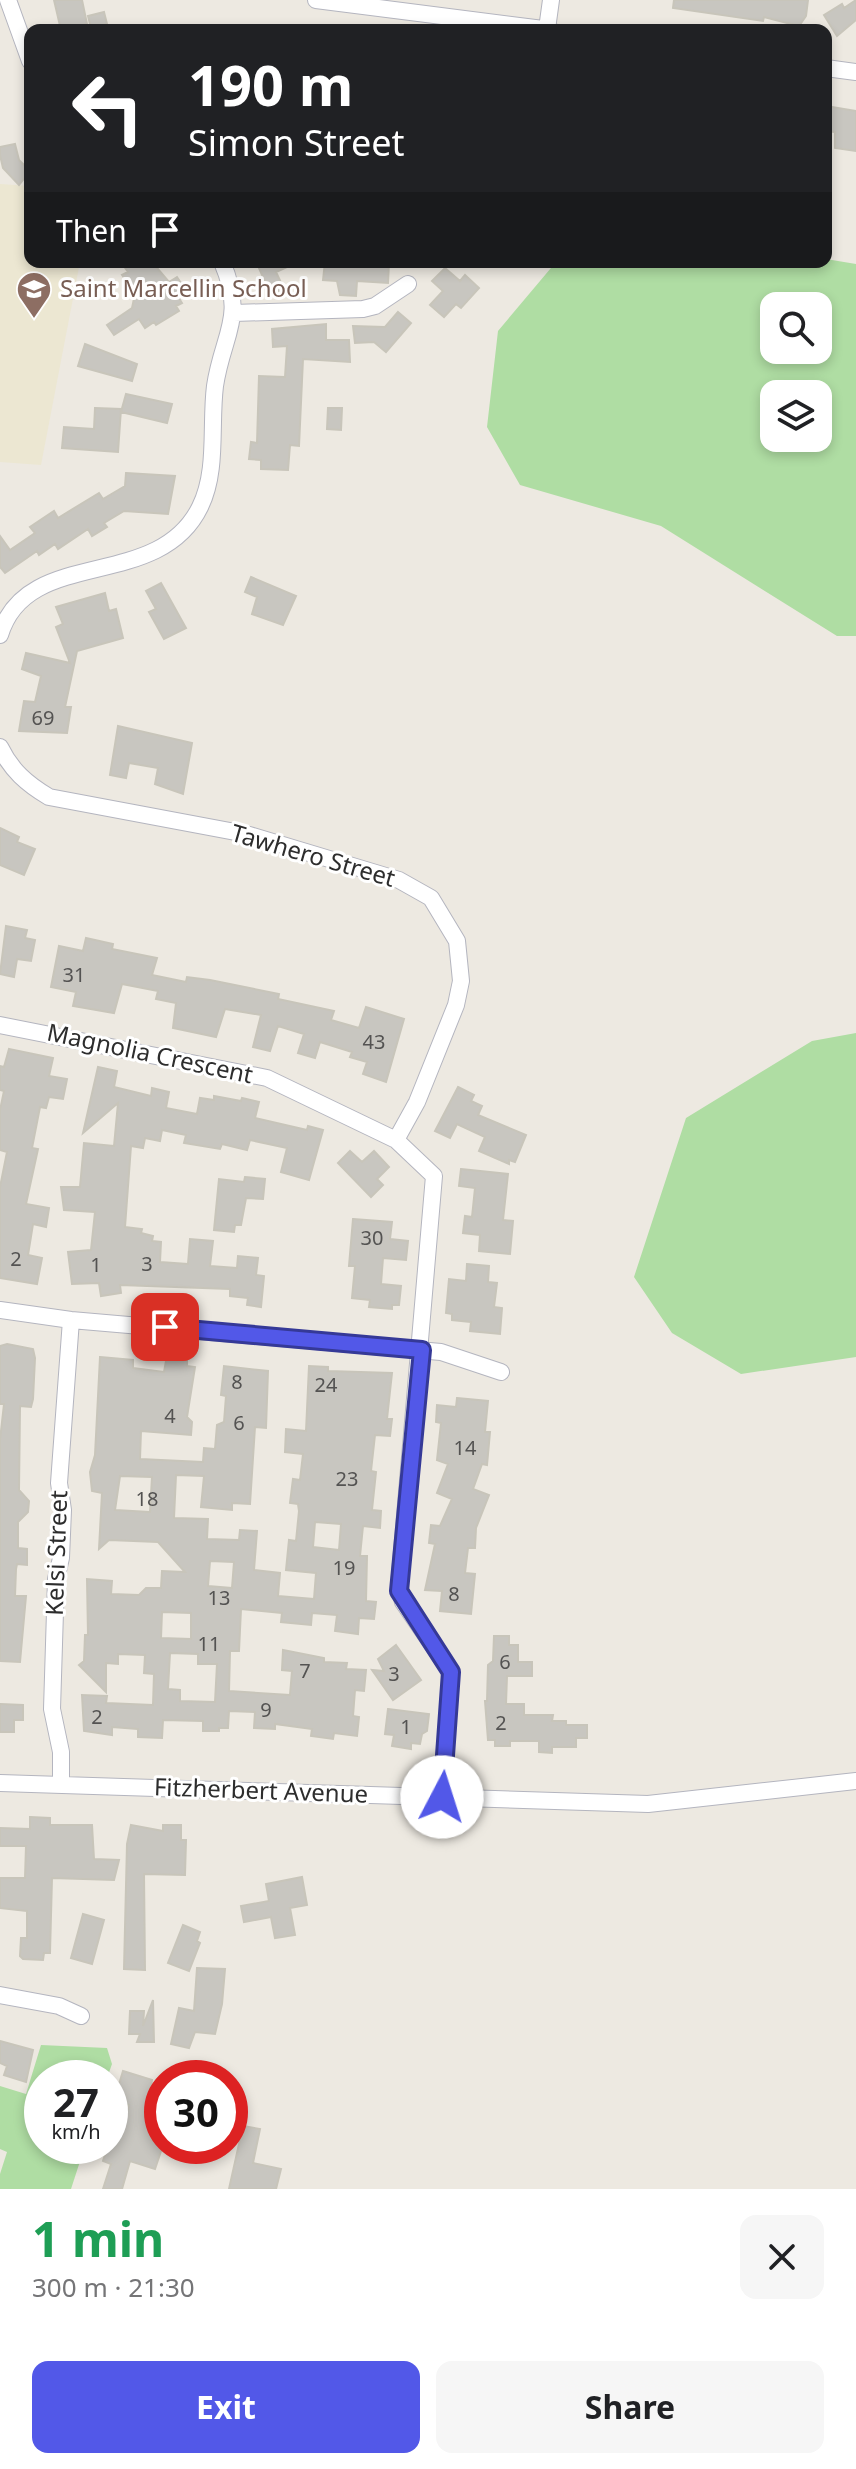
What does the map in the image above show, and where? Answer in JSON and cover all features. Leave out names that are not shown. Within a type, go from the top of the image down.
[{"type":"street","points":[[8,0],[24,44]]},
{"type":"street","points":[[316,0],[502,24]]},
{"type":"street","points":[[549,24],[551,0]]},
{"type":"street","points":[[832,69],[856,72]]},
{"type":"street","points":[[0,635],[20,601],[57,578],[139,560],[175,541],[189,527],[202,504],[210,478],[215,386],[234,313],[224,268]]},
{"type":"street","points":[[234,313],[363,309],[375,306],[408,284]]},
{"type":"street","name":"Tawhero Street","points":[[0,747],[8,763],[29,786],[49,797],[73,804],[246,834],[399,880],[431,898],[457,941],[461,981],[456,1005],[417,1102],[396,1140]]},
{"type":"street","name":"Magnolia Crescent","points":[[0,1025],[256,1074],[396,1140],[430,1170],[436,1185],[399,1591],[451,1672],[442,1797]]},
{"type":"street","points":[[0,1310],[71,1320],[422,1350],[452,1354],[501,1372]]},
{"type":"street","name":"Kelsi Street","points":[[61,1785],[61,1752],[52,1709],[56,1579],[62,1542],[61,1434],[71,1320]]},
{"type":"street","name":"Fitzherbert Avenue","points":[[0,1783],[659,1803],[856,1781]]},
{"type":"street","points":[[0,1995],[59,2006],[81,2016]]},
{"type":"shaded area","name":"Saint Marcellin School","points":[[0,184],[24,186],[24,268],[79,268],[41,465],[0,462]]},
{"type":"green space","points":[[832,260],[856,264],[856,636],[837,636],[661,526],[520,485],[487,427],[498,331],[551,268],[832,268]]},
{"type":"green space","points":[[856,1033],[856,1357],[741,1374],[672,1333],[634,1277],[686,1118],[812,1041]]},
{"type":"green space","points":[[41,2045],[107,2048],[111,2060],[36,2060]]},
{"type":"green space","points":[[0,2086],[24,2093],[24,2164],[79,2164],[71,2189],[0,2189],[0,2174],[7,2152],[0,2149]]},
{"type":"building","points":[[54,0],[82,0],[87,24],[60,24]]},
{"type":"building","points":[[674,0],[808,0],[806,16],[800,24],[764,17],[763,21],[673,8]]},
{"type":"building","points":[[856,0],[856,20],[837,36],[824,15],[842,4],[844,8]]},
{"type":"building","points":[[104,12],[107,24],[90,24],[88,16]]},
{"type":"building","points":[[832,107],[856,111],[856,151],[835,148],[835,132],[832,132]]},
{"type":"building","points":[[15,144],[19,160],[24,165],[24,179],[19,185],[3,168],[0,147]]},
{"type":"building","points":[[125,268],[157,268],[169,282],[177,277],[185,289],[177,295],[182,303],[176,306],[179,311],[156,325],[154,322],[145,328],[139,319],[114,335],[107,325],[132,308],[135,294],[122,275],[128,272]]},
{"type":"building","points":[[259,268],[285,268],[276,272],[284,289],[271,295]]},
{"type":"building","points":[[324,268],[389,268],[388,283],[357,281],[356,296],[340,295],[337,281],[323,280]]},
{"type":"building","points":[[445,268],[460,281],[465,275],[479,288],[461,308],[456,304],[444,317],[430,305],[443,291],[432,281]]},
{"type":"building","points":[[398,312],[411,323],[386,352],[374,342],[355,343],[353,326],[385,327]]},
{"type":"building","points":[[326,324],[326,340],[349,340],[350,362],[303,359],[299,446],[290,445],[288,470],[261,469],[261,460],[249,459],[251,442],[257,443],[259,376],[285,377],[287,346],[273,347],[272,329]]},
{"type":"building","points":[[85,344],[137,364],[132,381],[78,366]]},
{"type":"building","points":[[126,394],[172,404],[167,423],[121,412]]},
{"type":"building","points":[[95,408],[121,409],[118,452],[62,448],[64,427],[94,429]]},
{"type":"building","points":[[328,408],[342,408],[341,430],[327,429]]},
{"type":"building","points":[[126,473],[175,476],[168,514],[124,511],[104,523],[107,527],[92,536],[88,529],[58,549],[55,544],[39,555],[37,551],[5,573],[0,567],[0,536],[10,550],[35,533],[30,527],[54,511],[58,518],[99,493],[103,499],[125,486]]},
{"type":"building","points":[[251,577],[296,596],[283,625],[252,614],[257,597],[245,592]]},
{"type":"building","points":[[161,583],[186,628],[164,639],[149,612],[156,609],[146,591]]},
{"type":"building","points":[[105,593],[109,611],[116,609],[123,638],[77,651],[65,707],[71,707],[67,733],[19,731],[24,701],[35,702],[41,676],[22,669],[26,653],[70,663],[56,627],[63,624],[56,607]]},
{"type":"building","points":[[118,726],[192,743],[183,794],[155,784],[158,768],[129,763],[126,778],[110,775]]},
{"type":"building","points":[[0,828],[19,837],[17,842],[35,849],[24,875],[0,865]]},
{"type":"building","points":[[6,926],[27,930],[25,938],[35,940],[31,961],[17,959],[14,977],[0,974]]},
{"type":"building","points":[[86,938],[113,944],[112,949],[157,958],[152,975],[186,982],[187,977],[210,980],[279,994],[278,999],[334,1011],[331,1020],[359,1028],[366,1007],[404,1019],[386,1082],[363,1074],[367,1062],[350,1057],[352,1052],[320,1042],[315,1058],[298,1053],[304,1034],[278,1026],[270,1051],[253,1047],[261,1015],[225,1009],[216,1037],[173,1028],[176,1003],[156,999],[158,991],[122,984],[114,1013],[73,1006],[76,992],[51,987],[59,946],[83,951]]},
{"type":"building","points":[[9,1049],[53,1058],[49,1076],[67,1079],[63,1099],[49,1097],[46,1108],[40,1107],[32,1148],[38,1149],[26,1204],[49,1208],[46,1227],[33,1224],[28,1255],[42,1258],[37,1284],[0,1278],[0,1187],[7,1152],[0,1150],[0,1110],[4,1091],[0,1090],[0,1066],[4,1067]]},
{"type":"building","points":[[98,1067],[117,1071],[114,1087],[151,1096],[152,1088],[169,1092],[166,1108],[197,1114],[200,1098],[214,1100],[214,1096],[241,1101],[242,1098],[259,1102],[255,1118],[307,1130],[308,1126],[323,1130],[309,1180],[281,1172],[287,1148],[250,1140],[247,1150],[222,1144],[220,1149],[184,1143],[186,1135],[162,1130],[160,1141],[145,1138],[143,1148],[131,1146],[125,1227],[142,1229],[141,1233],[153,1236],[152,1241],[161,1242],[160,1262],[188,1264],[190,1239],[213,1241],[210,1266],[237,1268],[238,1256],[258,1258],[256,1275],[264,1276],[261,1307],[247,1305],[248,1298],[230,1296],[230,1289],[120,1285],[121,1293],[101,1296],[99,1283],[72,1284],[68,1252],[91,1250],[95,1212],[64,1210],[61,1187],[80,1187],[84,1143],[114,1146],[118,1103],[83,1133]]},
{"type":"building","points":[[458,1087],[474,1095],[471,1101],[482,1106],[478,1115],[526,1135],[515,1162],[509,1160],[509,1164],[479,1151],[485,1137],[457,1124],[450,1138],[435,1131]]},
{"type":"building","points":[[350,1151],[362,1162],[374,1151],[389,1167],[377,1179],[383,1185],[371,1197],[338,1163]]},
{"type":"building","points":[[461,1169],[508,1174],[503,1220],[513,1221],[510,1254],[479,1251],[480,1235],[463,1233],[465,1216],[472,1217],[475,1188],[459,1186]]},
{"type":"building","points":[[245,1177],[265,1179],[263,1199],[246,1198],[241,1225],[235,1225],[234,1232],[214,1230],[219,1179],[244,1182]]},
{"type":"building","points":[[353,1219],[392,1222],[390,1239],[408,1241],[406,1260],[383,1258],[381,1284],[401,1286],[399,1305],[392,1305],[392,1309],[369,1307],[370,1300],[352,1298],[355,1266],[349,1266]]},
{"type":"building","points":[[467,1264],[489,1266],[488,1282],[497,1283],[494,1307],[502,1308],[500,1334],[470,1331],[471,1322],[452,1320],[452,1314],[446,1313],[449,1279],[466,1281]]},
{"type":"building","points":[[7,1344],[33,1349],[35,1358],[31,1407],[20,1406],[19,1490],[29,1501],[28,1512],[18,1522],[18,1548],[27,1549],[27,1565],[17,1564],[16,1569],[15,1596],[26,1596],[20,1662],[0,1661],[0,1440],[4,1404],[0,1404],[0,1346]]},
{"type":"building","points":[[100,1357],[133,1360],[133,1368],[164,1372],[170,1357],[187,1359],[187,1366],[195,1367],[187,1417],[192,1422],[191,1435],[141,1431],[140,1459],[203,1462],[204,1448],[215,1449],[217,1425],[224,1422],[226,1396],[221,1395],[224,1366],[268,1371],[266,1428],[255,1427],[250,1504],[232,1503],[232,1510],[201,1507],[204,1476],[176,1475],[174,1518],[208,1519],[207,1539],[239,1540],[240,1530],[257,1531],[254,1570],[280,1573],[278,1596],[314,1599],[316,1573],[286,1570],[289,1540],[296,1541],[299,1511],[298,1504],[290,1503],[293,1479],[300,1480],[303,1454],[285,1452],[286,1429],[306,1431],[309,1366],[328,1367],[328,1371],[392,1373],[387,1419],[392,1419],[390,1436],[375,1435],[371,1471],[376,1472],[372,1510],[381,1511],[380,1528],[363,1526],[360,1556],[367,1556],[366,1601],[376,1602],[374,1619],[359,1618],[358,1634],[335,1631],[337,1615],[312,1613],[311,1625],[281,1622],[282,1613],[241,1609],[239,1651],[230,1651],[229,1691],[290,1695],[292,1671],[282,1670],[283,1650],[324,1658],[324,1662],[347,1663],[346,1669],[366,1670],[364,1691],[355,1690],[353,1716],[359,1717],[357,1736],[334,1733],[333,1739],[311,1736],[312,1729],[275,1724],[275,1729],[254,1728],[255,1712],[229,1711],[228,1728],[219,1728],[219,1731],[203,1731],[203,1721],[163,1720],[162,1738],[138,1737],[138,1729],[112,1727],[112,1735],[84,1731],[82,1695],[107,1696],[106,1703],[153,1705],[154,1674],[144,1673],[145,1655],[118,1654],[118,1664],[106,1663],[106,1692],[79,1665],[84,1661],[85,1635],[88,1635],[87,1579],[112,1581],[111,1594],[139,1595],[146,1588],[161,1588],[162,1571],[185,1572],[158,1542],[109,1540],[99,1549],[102,1493],[92,1491],[90,1472],[95,1455]],"holes":[[[120,1476],[152,1477],[150,1512],[115,1510]],[[315,1522],[341,1524],[339,1550],[313,1547]],[[210,1561],[234,1562],[232,1588],[208,1586]],[[162,1612],[191,1613],[191,1639],[161,1638]],[[170,1653],[198,1654],[198,1664],[217,1664],[215,1702],[180,1701],[180,1690],[168,1689]]]},
{"type":"building","points":[[457,1398],[488,1401],[485,1432],[490,1432],[487,1465],[482,1464],[473,1489],[489,1495],[476,1528],[475,1548],[468,1548],[465,1573],[475,1574],[471,1614],[440,1611],[442,1591],[425,1590],[435,1544],[429,1543],[431,1525],[440,1526],[452,1499],[437,1493],[448,1464],[437,1460],[441,1423],[436,1422],[437,1405],[456,1407]]},
{"type":"building","points":[[494,1636],[509,1636],[509,1645],[518,1645],[518,1662],[532,1662],[532,1676],[507,1676],[506,1704],[524,1704],[524,1715],[553,1715],[552,1721],[587,1725],[587,1738],[576,1738],[576,1747],[552,1747],[552,1753],[539,1752],[539,1741],[510,1741],[510,1746],[495,1746],[495,1740],[488,1740],[485,1701],[488,1665],[493,1661]]},
{"type":"building","points":[[396,1645],[421,1680],[393,1700],[372,1670],[384,1671],[378,1659]]},
{"type":"building","points":[[0,1704],[23,1705],[23,1720],[14,1720],[14,1732],[0,1732]]},
{"type":"building","points":[[388,1709],[429,1714],[427,1731],[422,1734],[420,1744],[411,1743],[411,1749],[392,1746],[394,1735],[385,1734]]},
{"type":"building","points":[[30,1817],[50,1818],[50,1825],[92,1825],[94,1859],[119,1860],[114,1880],[52,1878],[50,1953],[44,1953],[43,1960],[23,1959],[20,1956],[21,1938],[27,1938],[27,1911],[0,1908],[0,1878],[25,1878],[26,1846],[0,1846],[0,1828],[30,1829]]},
{"type":"building","points":[[131,1825],[163,1831],[163,1825],[181,1825],[181,1840],[186,1840],[185,1875],[144,1874],[145,1970],[124,1969],[127,1844]]},
{"type":"building","points":[[302,1877],[307,1905],[290,1908],[295,1935],[275,1938],[271,1917],[244,1922],[241,1906],[269,1901],[266,1884]]},
{"type":"building","points":[[83,1914],[104,1920],[92,1964],[71,1958]]},
{"type":"building","points":[[183,1925],[200,1932],[197,1941],[200,1943],[189,1971],[168,1963]]},
{"type":"building","points":[[197,1968],[225,1969],[222,2004],[215,2034],[195,2032],[189,2048],[171,2044],[179,2008],[194,2011]]},
{"type":"building","points":[[153,2000],[154,2042],[137,2042],[140,2034],[129,2034],[130,2011],[144,2011],[143,2026]]},
{"type":"building","points":[[0,2041],[33,2050],[31,2060],[24,2060],[24,2081],[4,2075],[7,2066],[0,2063]]},
{"type":"building","points":[[128,2073],[144,2078],[144,2164],[157,2164],[155,2169],[130,2161],[122,2189],[103,2189],[111,2164],[128,2164]]},
{"type":"building","points":[[248,2127],[260,2129],[253,2163],[281,2169],[276,2189],[229,2189],[235,2164],[248,2164]]},
{"type":"place","name":"Saint Marcellin School","points":[[34,320]]},
{"type":"route","points":[[165,1327],[422,1350],[399,1591],[403,1602],[448,1665],[453,1680],[442,1797]]}]
